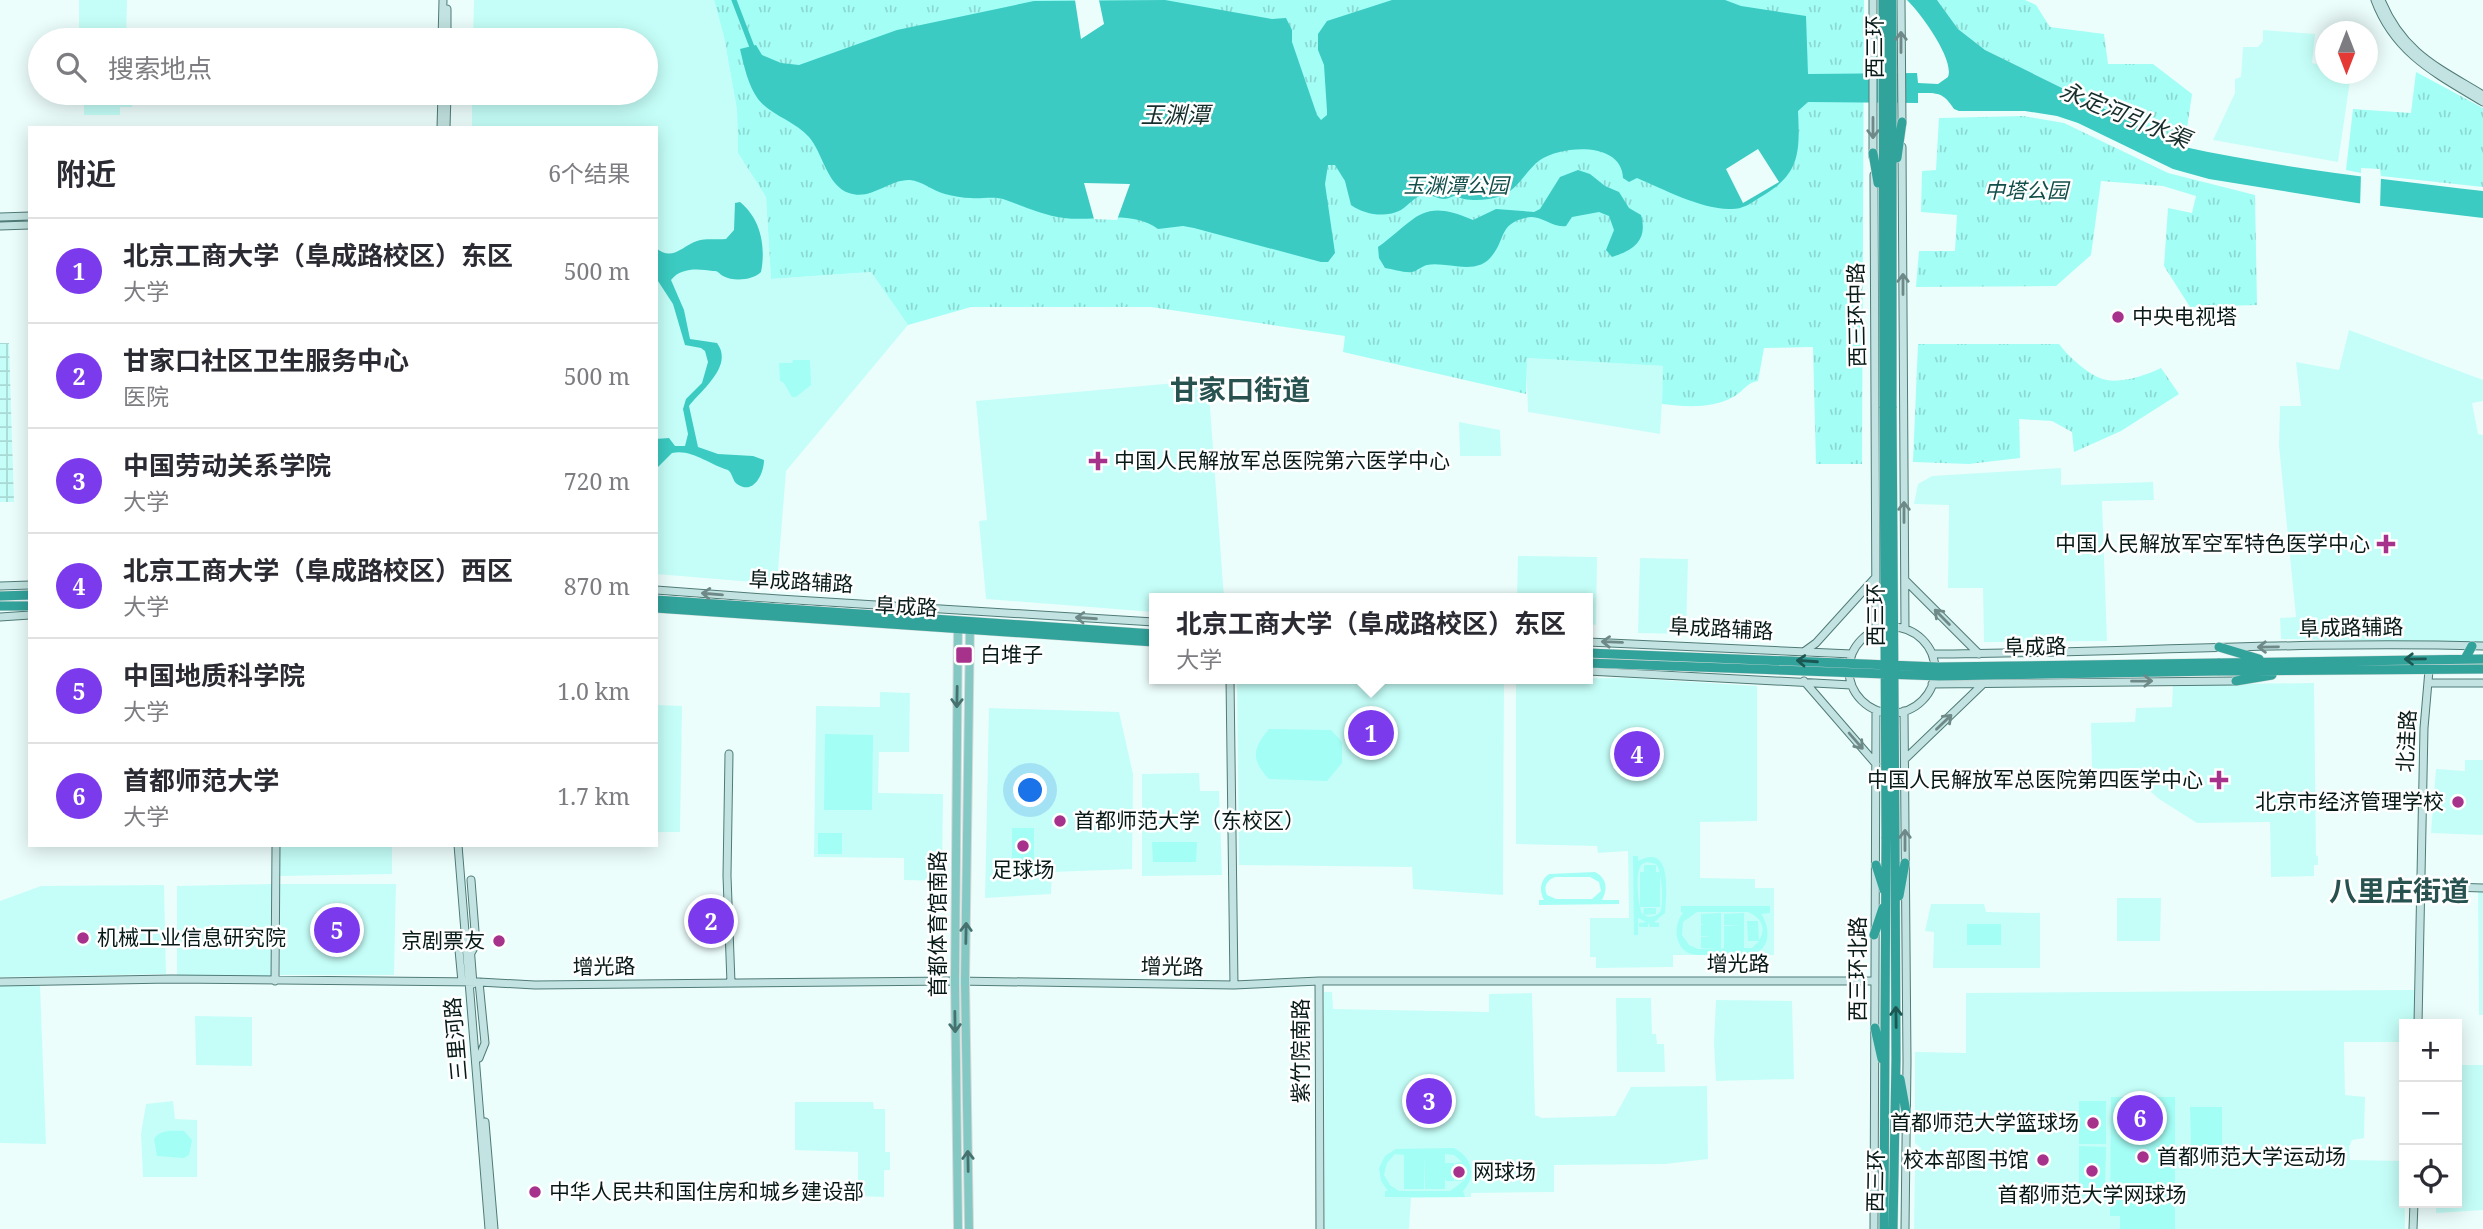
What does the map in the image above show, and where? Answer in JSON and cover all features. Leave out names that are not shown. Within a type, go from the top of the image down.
[{"type":"highway","name":"西三环","points":[[1883,0],[1887,71],[1883,206],[1896,1059],[1889,1208],[1884,1229]]},
{"type":"highway","name":"西三环","points":[[1887,71],[1892,0]]},
{"type":"highway","name":"西三环","points":[[1887,102],[1892,191],[1888,408]]},
{"type":"highway","points":[[1892,191],[1902,122]]},
{"type":"highway","points":[[1873,153],[1883,206]]},
{"type":"highway","points":[[0,596],[28,595]]},
{"type":"highway","name":"阜成路","points":[[658,600],[958,624]]},
{"type":"highway","points":[[0,607],[28,606]]},
{"type":"highway","name":"阜成路","points":[[658,608],[1149,634]]},
{"type":"highway","name":"阜成路","points":[[970,624],[1149,642]]},
{"type":"highway","points":[[2465,659],[2472,646]]},
{"type":"highway","points":[[2219,647],[2267,661]]},
{"type":"highway","name":"阜成路","points":[[1593,653],[1927,667],[2483,669]]},
{"type":"highway","name":"阜成路","points":[[1593,663],[1939,676],[2218,667],[2267,661],[2483,660]]},
{"type":"highway","points":[[2236,681],[2302,670]]},
{"type":"highway","name":"西三环","points":[[1891,837],[1886,898],[1886,1077],[1889,1208],[1893,1229]]},
{"type":"highway","points":[[1895,919],[1905,863]]},
{"type":"highway","points":[[1874,935],[1886,898],[1876,865]]},
{"type":"highway","points":[[1875,1028],[1886,1077]]},
{"type":"highway","points":[[1896,1059],[1906,1112]]},
{"type":"main road","name":"首都体育馆南路","points":[[958,624],[955,981],[958,1229]]},
{"type":"main road","name":"首都体育馆南路","points":[[969,1229],[965,981],[970,624]]},
{"type":"street","points":[[445,0],[445,28]]},
{"type":"street","name":"西三环中路","points":[[1873,0],[1887,71],[1887,102],[1873,153],[1876,630]]},
{"type":"street","name":"西三环中路","points":[[1887,71],[1901,13],[1901,0]]},
{"type":"street","points":[[2375,0],[2388,27],[2414,58],[2483,102]]},
{"type":"street","points":[[2381,0],[2393,25],[2416,53],[2483,95]]},
{"type":"street","name":"西三环中路","points":[[1887,102],[1902,122],[1905,629]]},
{"type":"street","points":[[444,105],[444,126]]},
{"type":"street","points":[[0,217],[28,216]]},
{"type":"street","points":[[0,226],[28,225]]},
{"type":"street","points":[[1874,453],[1904,452]]},
{"type":"street","points":[[1874,471],[1904,470]]},
{"type":"street","points":[[1805,651],[1816,643],[1875,578]]},
{"type":"street","points":[[1905,580],[1979,654]]},
{"type":"street","points":[[0,586],[28,584]]},
{"type":"street","name":"阜成路辅路","points":[[658,590],[1149,622]]},
{"type":"street","points":[[0,617],[28,615]]},
{"type":"street","points":[[1894,627],[1905,629],[1920,638],[1932,654],[1935,668],[1932,684],[1923,699],[1905,711],[1891,713],[1876,709],[1860,698],[1851,685],[1849,665],[1852,654],[1862,639],[1876,630],[1894,627]]},
{"type":"street","name":"阜成路辅路","points":[[1593,642],[1852,654]]},
{"type":"street","points":[[1650,673],[1651,643]]},
{"type":"street","name":"阜成路辅路","points":[[2219,647],[2483,646]]},
{"type":"street","name":"阜成路","points":[[1932,654],[2219,647]]},
{"type":"street","points":[[1740,678],[1743,648]]},
{"type":"street","points":[[2104,650],[2104,682]]},
{"type":"street","points":[[2036,652],[2036,682]]},
{"type":"street","name":"北洼路","points":[[2418,1019],[2424,728],[2429,670]]},
{"type":"street","points":[[1593,671],[1851,685]]},
{"type":"street","points":[[1804,681],[1876,764]]},
{"type":"street","name":"阜成路","points":[[1932,684],[2236,681]]},
{"type":"street","points":[[2428,683],[2483,683]]},
{"type":"street","points":[[1230,684],[1234,985]]},
{"type":"street","points":[[1905,759],[1983,684]]},
{"type":"street","name":"西三环北路","points":[[1874,1229],[1876,709]]},
{"type":"street","points":[[1905,711],[1905,1229]]},
{"type":"street","points":[[729,754],[727,876],[731,983]]},
{"type":"street","points":[[275,981],[276,847]]},
{"type":"street","name":"三里河路","points":[[460,847],[465,941],[479,1058],[491,1229]]},
{"type":"street","name":"三里河路","points":[[460,847],[471,954],[470,982],[491,1229]]},
{"type":"street","name":"三里河路","points":[[471,880],[476,944],[471,954]]},
{"type":"street","points":[[2420,886],[2483,888]]},
{"type":"street","name":"增光路","points":[[0,982],[171,979],[535,985],[955,981],[1234,985],[1319,981],[1875,981]]},
{"type":"street","name":"紫竹院南路","points":[[1318,1229],[1321,1130],[1318,1120],[1319,981]]},
{"type":"street","points":[[2413,1208],[2413,1229]]},
{"type":"shaded area","points":[[79,0],[127,0],[126,28],[79,28]]},
{"type":"shaded area","points":[[474,0],[714,0],[724,37],[737,110],[738,153],[766,197],[771,279],[871,272],[908,325],[786,471],[777,584],[658,574],[658,126],[472,126],[472,105],[658,105],[658,28],[473,28]]},
{"type":"shaded area","points":[[2263,30],[2315,34],[2312,63],[2315,64],[2315,84],[2350,84],[2338,162],[2213,140],[2235,93],[2235,79],[2241,77],[2243,47],[2258,47],[2263,41]]},
{"type":"shaded area","points":[[84,105],[132,105],[120,107],[120,115],[84,115]]},
{"type":"shaded area","name":"中国人民解放军空军特色医学中心","points":[[2349,330],[2483,380],[2483,401],[2472,403],[2478,434],[2483,435],[2483,643],[2281,639],[2280,618],[2296,617],[2279,446],[2280,406],[2301,406],[2296,362],[2339,370]]},
{"type":"shaded area","points":[[0,343],[9,343],[14,502],[0,502]]},
{"type":"shaded area","points":[[1526,358],[1664,366],[1660,434],[1528,412]]},
{"type":"shaded area","name":"中国人民解放军总医院第六医学中心","points":[[1208,380],[1224,593],[1149,593],[1149,612],[986,599],[979,521],[987,520],[976,401]]},
{"type":"shaded area","points":[[1459,422],[1500,430],[1501,456],[1460,456]]},
{"type":"shaded area","points":[[2061,468],[2061,485],[2153,482],[2154,500],[2102,501],[2107,641],[1984,642],[1983,588],[1948,588],[1949,505],[1914,504],[1918,484],[1932,476]]},
{"type":"shaded area","points":[[1518,556],[1597,557],[1596,625],[1593,625],[1593,593],[1517,593]]},
{"type":"shaded area","points":[[1640,558],[1688,559],[1686,634],[1638,633]]},
{"type":"shaded area","points":[[1593,678],[1757,686],[1757,821],[1700,822],[1700,878],[1755,879],[1755,888],[1774,888],[1774,955],[1673,955],[1673,967],[1596,968],[1596,957],[1590,957],[1590,918],[1629,918],[1628,851],[1598,853],[1597,846],[1516,844],[1516,684],[1593,684]]},
{"type":"shaded area","name":"中国人民解放军总医院第四医学中心","points":[[2314,683],[2318,865],[2314,865],[2314,876],[2271,877],[2270,822],[2197,823],[2159,799],[2143,785],[2092,774],[2091,723],[2135,722],[2136,708],[2172,707],[2173,685]]},
{"type":"shaded area","points":[[1237,684],[1504,684],[1503,895],[1413,889],[1412,867],[1239,865]]},
{"type":"shaded area","points":[[880,692],[910,693],[909,752],[879,752],[878,793],[943,794],[942,881],[904,880],[904,858],[814,857],[816,706],[880,707]]},
{"type":"shaded area","points":[[658,705],[682,706],[680,832],[658,832]]},
{"type":"shaded area","name":"首都师范大学（东校区）","points":[[989,708],[1119,712],[1133,774],[1132,869],[1052,872],[1051,894],[985,898]]},
{"type":"shaded area","name":"北京市经济管理学校","points":[[2465,760],[2483,760],[2483,835],[2431,833],[2436,769],[2465,771]]},
{"type":"shaded area","points":[[1199,773],[1200,791],[1219,791],[1222,875],[1142,876],[1142,774]]},
{"type":"shaded area","points":[[280,847],[392,847],[392,874],[280,876]]},
{"type":"shaded area","points":[[272,884],[273,976],[177,977],[177,886]]},
{"type":"shaded area","points":[[280,884],[396,884],[394,975],[280,975]]},
{"type":"shaded area","name":"机械工业信息研究院","points":[[164,885],[166,974],[0,977],[0,901],[41,886]]},
{"type":"shaded area","points":[[2478,892],[2483,892],[2483,1015],[2479,1015]]},
{"type":"shaded area","points":[[2117,898],[2161,898],[2160,941],[2117,941]]},
{"type":"shaded area","points":[[1931,904],[1984,904],[1986,912],[2040,913],[2040,968],[1933,968],[1934,932],[1925,931]]},
{"type":"shaded area","points":[[0,986],[40,986],[46,1144],[0,1143]]},
{"type":"shaded area","points":[[2414,990],[2414,1019],[2399,1019],[2399,1042],[2344,1042],[2345,1095],[2365,1097],[2364,1138],[2352,1140],[2349,1147],[2350,1160],[2399,1161],[2399,1208],[2405,1208],[2405,1229],[1914,1229],[1915,1171],[1921,1167],[1921,1148],[1915,1143],[1915,1052],[1966,1053],[1966,993]]},
{"type":"shaded area","points":[[1324,992],[1332,992],[1333,1009],[1489,1012],[1489,994],[1532,993],[1535,1115],[1542,1118],[1615,1116],[1631,1087],[1707,1086],[1708,1159],[1665,1164],[1554,1165],[1554,1192],[1471,1193],[1471,1197],[1411,1198],[1409,1229],[1325,1229]]},
{"type":"shaded area","points":[[1616,998],[1651,998],[1652,1034],[1656,1034],[1657,1044],[1664,1044],[1665,1072],[1617,1072]]},
{"type":"shaded area","points":[[1716,1000],[1792,1001],[1794,1079],[1716,1081]]},
{"type":"shaded area","points":[[195,1016],[252,1017],[252,1066],[196,1065]]},
{"type":"shaded area","points":[[2462,1065],[2483,1065],[2483,1210],[2436,1213],[2436,1208],[2462,1208]]},
{"type":"shaded area","points":[[173,1101],[175,1119],[197,1120],[197,1177],[143,1177],[141,1134],[146,1104]]},
{"type":"shaded area","points":[[795,1102],[873,1102],[874,1109],[885,1109],[885,1152],[890,1152],[890,1170],[884,1170],[884,1197],[858,1196],[858,1152],[795,1150]]},
{"type":"green space","name":"玉渊潭公园","points":[[714,0],[1864,0],[1862,464],[1816,464],[1813,347],[1764,348],[1758,381],[1748,385],[1735,396],[1717,403],[1681,406],[1662,404],[1663,366],[1527,358],[1526,394],[1343,352],[1345,336],[1151,307],[971,307],[908,325],[871,272],[771,279],[766,197],[738,153],[737,110],[724,37]]},
{"type":"green space","points":[[1937,0],[2025,0],[2036,5],[2050,27],[2104,34],[2108,64],[2153,64],[2192,94],[2185,142],[2180,146],[1985,50],[1958,29]]},
{"type":"green space","points":[[2416,72],[2483,108],[2483,187],[2381,176],[2380,169],[2361,168],[2361,173],[2346,170],[2353,109],[2411,113]]},
{"type":"green space","name":"中塔公园","points":[[2023,116],[2064,123],[2168,173],[2255,195],[2257,305],[2190,307],[2164,266],[2168,208],[2192,213],[2196,196],[2163,186],[2101,181],[2091,255],[2056,286],[1916,287],[1919,251],[1955,251],[1957,215],[1921,212],[1922,171],[1936,170],[1939,118]]},
{"type":"green space","points":[[1918,344],[2059,344],[2087,371],[2107,380],[2135,378],[2161,368],[2179,394],[2121,431],[2074,452],[2072,432],[2052,421],[2019,419],[2020,458],[1969,464],[1913,462]]},
{"type":"green space","points":[[793,360],[810,360],[811,385],[796,397],[792,397],[780,381],[779,363],[792,363]]},
{"type":"green space","points":[[1269,729],[1331,730],[1342,742],[1342,763],[1327,781],[1269,779],[1259,766],[1256,754],[1259,743]]},
{"type":"green space","points":[[825,734],[873,735],[872,810],[824,810]]},
{"type":"green space","name":"足球场","points":[[1012,828],[1034,828],[1034,865],[1012,865]]},
{"type":"green space","points":[[818,833],[842,833],[842,854],[818,854]]},
{"type":"green space","points":[[1152,842],[1197,842],[1196,862],[1153,862]]},
{"type":"green space","points":[[1633,856],[1638,856],[1638,861],[1649,857],[1657,858],[1665,873],[1665,913],[1654,922],[1659,923],[1659,927],[1650,927],[1648,922],[1648,927],[1639,927],[1639,923],[1646,922],[1638,918],[1638,935],[1634,935]],"holes":[[[1643,864],[1656,864],[1661,880],[1661,908],[1658,914],[1649,917],[1644,915],[1656,914],[1656,908],[1644,908],[1643,915],[1639,900],[1638,874]]]},
{"type":"green space","points":[[1644,865],[1656,865],[1656,872],[1660,872],[1660,907],[1640,907],[1640,872],[1644,872]]},
{"type":"green space","points":[[1595,872],[1602,877],[1605,884],[1602,900],[1619,900],[1619,904],[1539,905],[1539,900],[1544,900],[1541,893],[1542,882],[1549,874]],"holes":[[[1555,877],[1590,877],[1599,882],[1601,891],[1592,899],[1556,899],[1547,895],[1546,884]]]},
{"type":"green space","points":[[1681,906],[1770,906],[1770,913],[1761,914],[1766,925],[1766,942],[1752,954],[1691,954],[1678,942],[1677,930],[1683,913]],"holes":[[[1697,912],[1748,912],[1756,917],[1762,928],[1759,940],[1758,921],[1747,921],[1748,941],[1759,941],[1752,948],[1744,948],[1744,913],[1724,914],[1724,925],[1741,925],[1724,926],[1724,948],[1721,949],[1721,913],[1701,914],[1701,924],[1704,925],[1701,925],[1701,936],[1711,937],[1701,937],[1701,948],[1719,948],[1698,949],[1689,945],[1682,935],[1683,922]]]},
{"type":"green space","points":[[1967,924],[2001,924],[2001,945],[1967,945]]},
{"type":"green space","name":"首都师范大学运动场","points":[[2111,1097],[2175,1097],[2175,1229],[2120,1229],[2120,1216],[2110,1216]]},
{"type":"green space","name":"首都师范大学篮球场","points":[[2079,1101],[2106,1101],[2106,1144],[2079,1144]]},
{"type":"green space","points":[[2190,1107],[2222,1107],[2222,1146],[2191,1146]]},
{"type":"green space","points":[[167,1131],[184,1131],[192,1140],[189,1155],[184,1158],[157,1156],[154,1139],[157,1136]]},
{"type":"green space","name":"首都师范大学网球场","points":[[2079,1146],[2106,1147],[2105,1195],[2079,1196]]},
{"type":"green space","points":[[1454,1148],[1460,1152],[1465,1156],[1471,1173],[1463,1191],[1465,1197],[1385,1197],[1385,1191],[1388,1191],[1381,1181],[1379,1168],[1385,1156],[1396,1149]],"holes":[[[1395,1154],[1404,1155],[1404,1189],[1424,1189],[1424,1154],[1425,1189],[1445,1189],[1445,1177],[1446,1181],[1454,1181],[1454,1163],[1445,1163],[1445,1154],[1454,1155],[1462,1162],[1455,1163],[1455,1181],[1463,1181],[1463,1164],[1465,1180],[1450,1191],[1399,1191],[1390,1185],[1384,1175],[1387,1163]]]},
{"type":"water","name":"玉渊潭","points":[[1165,0],[1272,19],[1286,18],[1317,115],[1321,120],[1327,115],[1327,111],[1324,65],[1318,50],[1318,34],[1327,21],[1392,0],[1725,0],[1741,6],[1806,16],[1808,74],[1917,73],[1918,83],[1938,84],[1948,77],[1949,69],[1942,48],[1928,25],[1907,0],[1937,0],[1958,29],[1985,50],[2180,146],[2293,167],[2483,191],[2483,218],[2357,203],[2209,179],[2173,169],[2078,123],[2057,116],[2025,111],[1959,111],[1939,95],[1918,93],[1918,103],[1808,102],[1798,111],[1799,140],[1795,162],[1790,172],[1773,189],[1741,208],[1733,209],[1706,206],[1637,178],[1629,182],[1623,178],[1620,166],[1613,157],[1602,152],[1576,149],[1562,151],[1540,160],[1512,189],[1501,196],[1473,200],[1456,196],[1444,199],[1423,195],[1401,210],[1376,214],[1351,205],[1345,181],[1335,165],[1328,165],[1325,184],[1335,253],[1328,262],[1321,262],[1194,228],[1183,226],[1158,229],[1136,219],[1125,218],[1064,218],[999,198],[968,198],[945,194],[910,180],[865,194],[849,193],[835,184],[809,137],[758,99],[749,82],[740,49],[756,45],[762,55],[781,63],[799,65],[897,30],[1034,1]]},
{"type":"water","points":[[1578,170],[1590,174],[1605,186],[1619,192],[1629,208],[1641,215],[1641,237],[1627,251],[1612,257],[1606,250],[1614,230],[1609,216],[1599,212],[1572,217],[1566,226],[1555,225],[1536,217],[1517,221],[1504,232],[1487,261],[1472,267],[1436,264],[1406,272],[1385,268],[1379,258],[1378,247],[1421,214],[1442,211],[1473,220],[1496,209],[1534,212],[1540,209],[1560,177]]},
{"type":"water","points":[[740,202],[747,209],[757,225],[763,253],[761,272],[753,277],[738,279],[727,278],[716,271],[691,270],[680,273],[671,280],[684,310],[690,339],[717,343],[721,352],[719,369],[689,406],[698,447],[718,454],[753,456],[764,460],[760,476],[748,487],[737,484],[728,470],[687,453],[672,453],[658,467],[658,439],[669,438],[675,446],[685,446],[688,434],[683,409],[686,399],[702,383],[708,362],[705,351],[701,348],[685,345],[673,304],[658,281],[658,249],[667,254],[700,240],[726,239],[734,230],[735,203]]},
{"type":"pier","points":[[1075,0],[1099,0],[1104,24],[1081,39]]},
{"type":"pier","points":[[1758,149],[1779,182],[1743,203],[1726,169]]},
{"type":"pier","points":[[2361,173],[2381,175],[2380,208],[2360,207]]},
{"type":"pier","points":[[1084,183],[1130,184],[1117,220],[1094,219]]},
{"type":"waterway","points":[[734,0],[752,47]]},
{"type":"place","name":"中央电视塔","points":[[2118,317]]},
{"type":"place","name":"中国人民解放军总医院第六医学中心","points":[[1098,461]]},
{"type":"place","name":"中国人民解放军空军特色医学中心","points":[[2386,544]]},
{"type":"place","name":"白堆子","points":[[964,655]]},
{"type":"place","name":"北京工商大学（阜成路校区）东区","points":[[1371,733]]},
{"type":"place","name":"北京工商大学（阜成路校区）西区","points":[[1637,754]]},
{"type":"place","name":"中国人民解放军总医院第四医学中心","points":[[2219,780]]},
{"type":"place","name":"北京市经济管理学校","points":[[2458,802]]},
{"type":"place","name":"首都师范大学（东校区）","points":[[1060,821]]},
{"type":"place","name":"足球场","points":[[1023,846]]},
{"type":"place","name":"甘家口社区卫生服务中心","points":[[711,921]]},
{"type":"place","name":"中国地质科学院","points":[[337,930]]},
{"type":"place","name":"机械工业信息研究院","points":[[83,938]]},
{"type":"place","name":"京剧票友","points":[[499,941]]},
{"type":"place","name":"中国劳动关系学院","points":[[1429,1101]]},
{"type":"place","name":"首都师范大学","points":[[2140,1118]]},
{"type":"place","name":"首都师范大学篮球场","points":[[2093,1123]]},
{"type":"place","name":"首都师范大学运动场","points":[[2143,1157]]},
{"type":"place","name":"校本部图书馆","points":[[2043,1160]]},
{"type":"place","name":"首都师范大学网球场","points":[[2092,1171]]},
{"type":"place","name":"网球场","points":[[1459,1172]]},
{"type":"place","name":"中华人民共和国住房和城乡建设部","points":[[535,1192]]},
{"type":"district","name":"甘家口街道","points":[[1240,390]]},
{"type":"district","name":"八里庄街道","points":[[2399,891]]},
{"type":"water label","name":"永定河引水渠","points":[[2125,115]]}]
